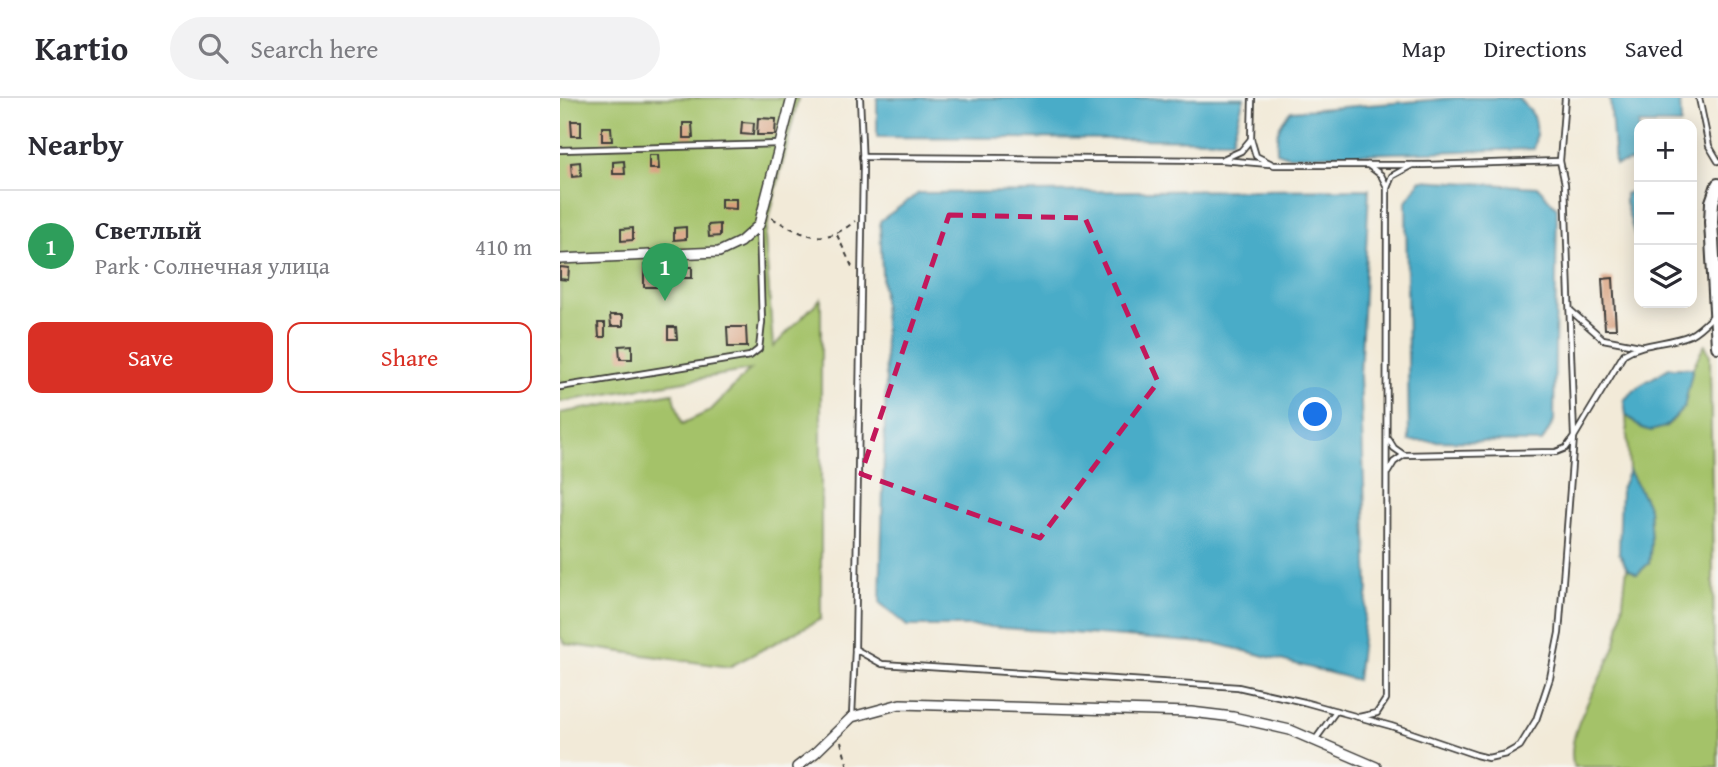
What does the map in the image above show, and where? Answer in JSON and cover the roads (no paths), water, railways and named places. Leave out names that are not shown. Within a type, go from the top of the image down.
[{"type":"street","points":[[560,259],[719,252],[740,242],[759,225],[792,98]]},
{"type":"street","points":[[1718,185],[1712,202],[1711,222],[1718,346]]},
{"type":"street","points":[[797,767],[852,717],[900,704],[1191,712],[1233,717],[1290,730],[1376,767]]},
{"type":"lane","points":[[852,717],[856,649],[862,216],[860,98]]},
{"type":"lane","points":[[1252,98],[1251,139],[1256,156],[1274,165]]},
{"type":"lane","points":[[856,649],[882,664],[1238,687],[1336,710],[1488,758],[1506,754],[1520,746],[1536,720],[1550,678],[1559,633],[1574,438],[1565,184],[1560,161],[1564,98]]},
{"type":"lane","points":[[1699,98],[1709,146],[1718,161]]},
{"type":"lane","points":[[1221,160],[1241,150],[1251,139]]},
{"type":"lane","points":[[560,150],[779,144]]},
{"type":"lane","points":[[862,158],[1221,160],[1274,165],[1560,161]]},
{"type":"lane","points":[[1367,165],[1381,175],[1387,188]]},
{"type":"lane","points":[[1358,717],[1377,713],[1386,699],[1387,188],[1392,176],[1412,165]]},
{"type":"lane","points":[[560,387],[750,356],[759,349],[762,323],[759,225]]},
{"type":"lane","points":[[1569,309],[1602,339],[1645,346]]},
{"type":"lane","points":[[1387,474],[1394,462],[1404,455],[1556,452],[1566,448],[1624,354],[1633,348],[1693,334],[1716,314]]},
{"type":"lane","points":[[1388,437],[1394,448],[1404,455]]},
{"type":"lane","points":[[1315,740],[1336,710]]},
{"type":"water","points":[[877,98],[1244,98],[1232,140],[877,137]]},
{"type":"water","points":[[1457,98],[1518,98],[1530,110],[1535,121],[1534,149],[1288,156],[1277,152],[1279,130],[1291,111]]},
{"type":"water","points":[[1610,98],[1680,98],[1681,119],[1634,119],[1634,160],[1615,165]]},
{"type":"water","points":[[1421,180],[1538,187],[1557,208],[1554,421],[1542,442],[1409,441],[1406,201]]},
{"type":"water","points":[[1369,189],[1360,376],[1368,589],[1357,680],[1218,644],[977,626],[907,626],[880,603],[886,379],[880,221],[919,193]]},
{"type":"water","points":[[1634,190],[1634,233],[1625,202],[1625,194]]},
{"type":"water","points":[[1669,368],[1693,368],[1684,408],[1665,427],[1651,431],[1642,428],[1626,415],[1624,400],[1639,386]]},
{"type":"water","points":[[1629,470],[1649,508],[1649,563],[1637,574],[1627,568],[1619,553],[1621,489]]},
{"type":"place","name":"Светлый","points":[[665,301]]}]
